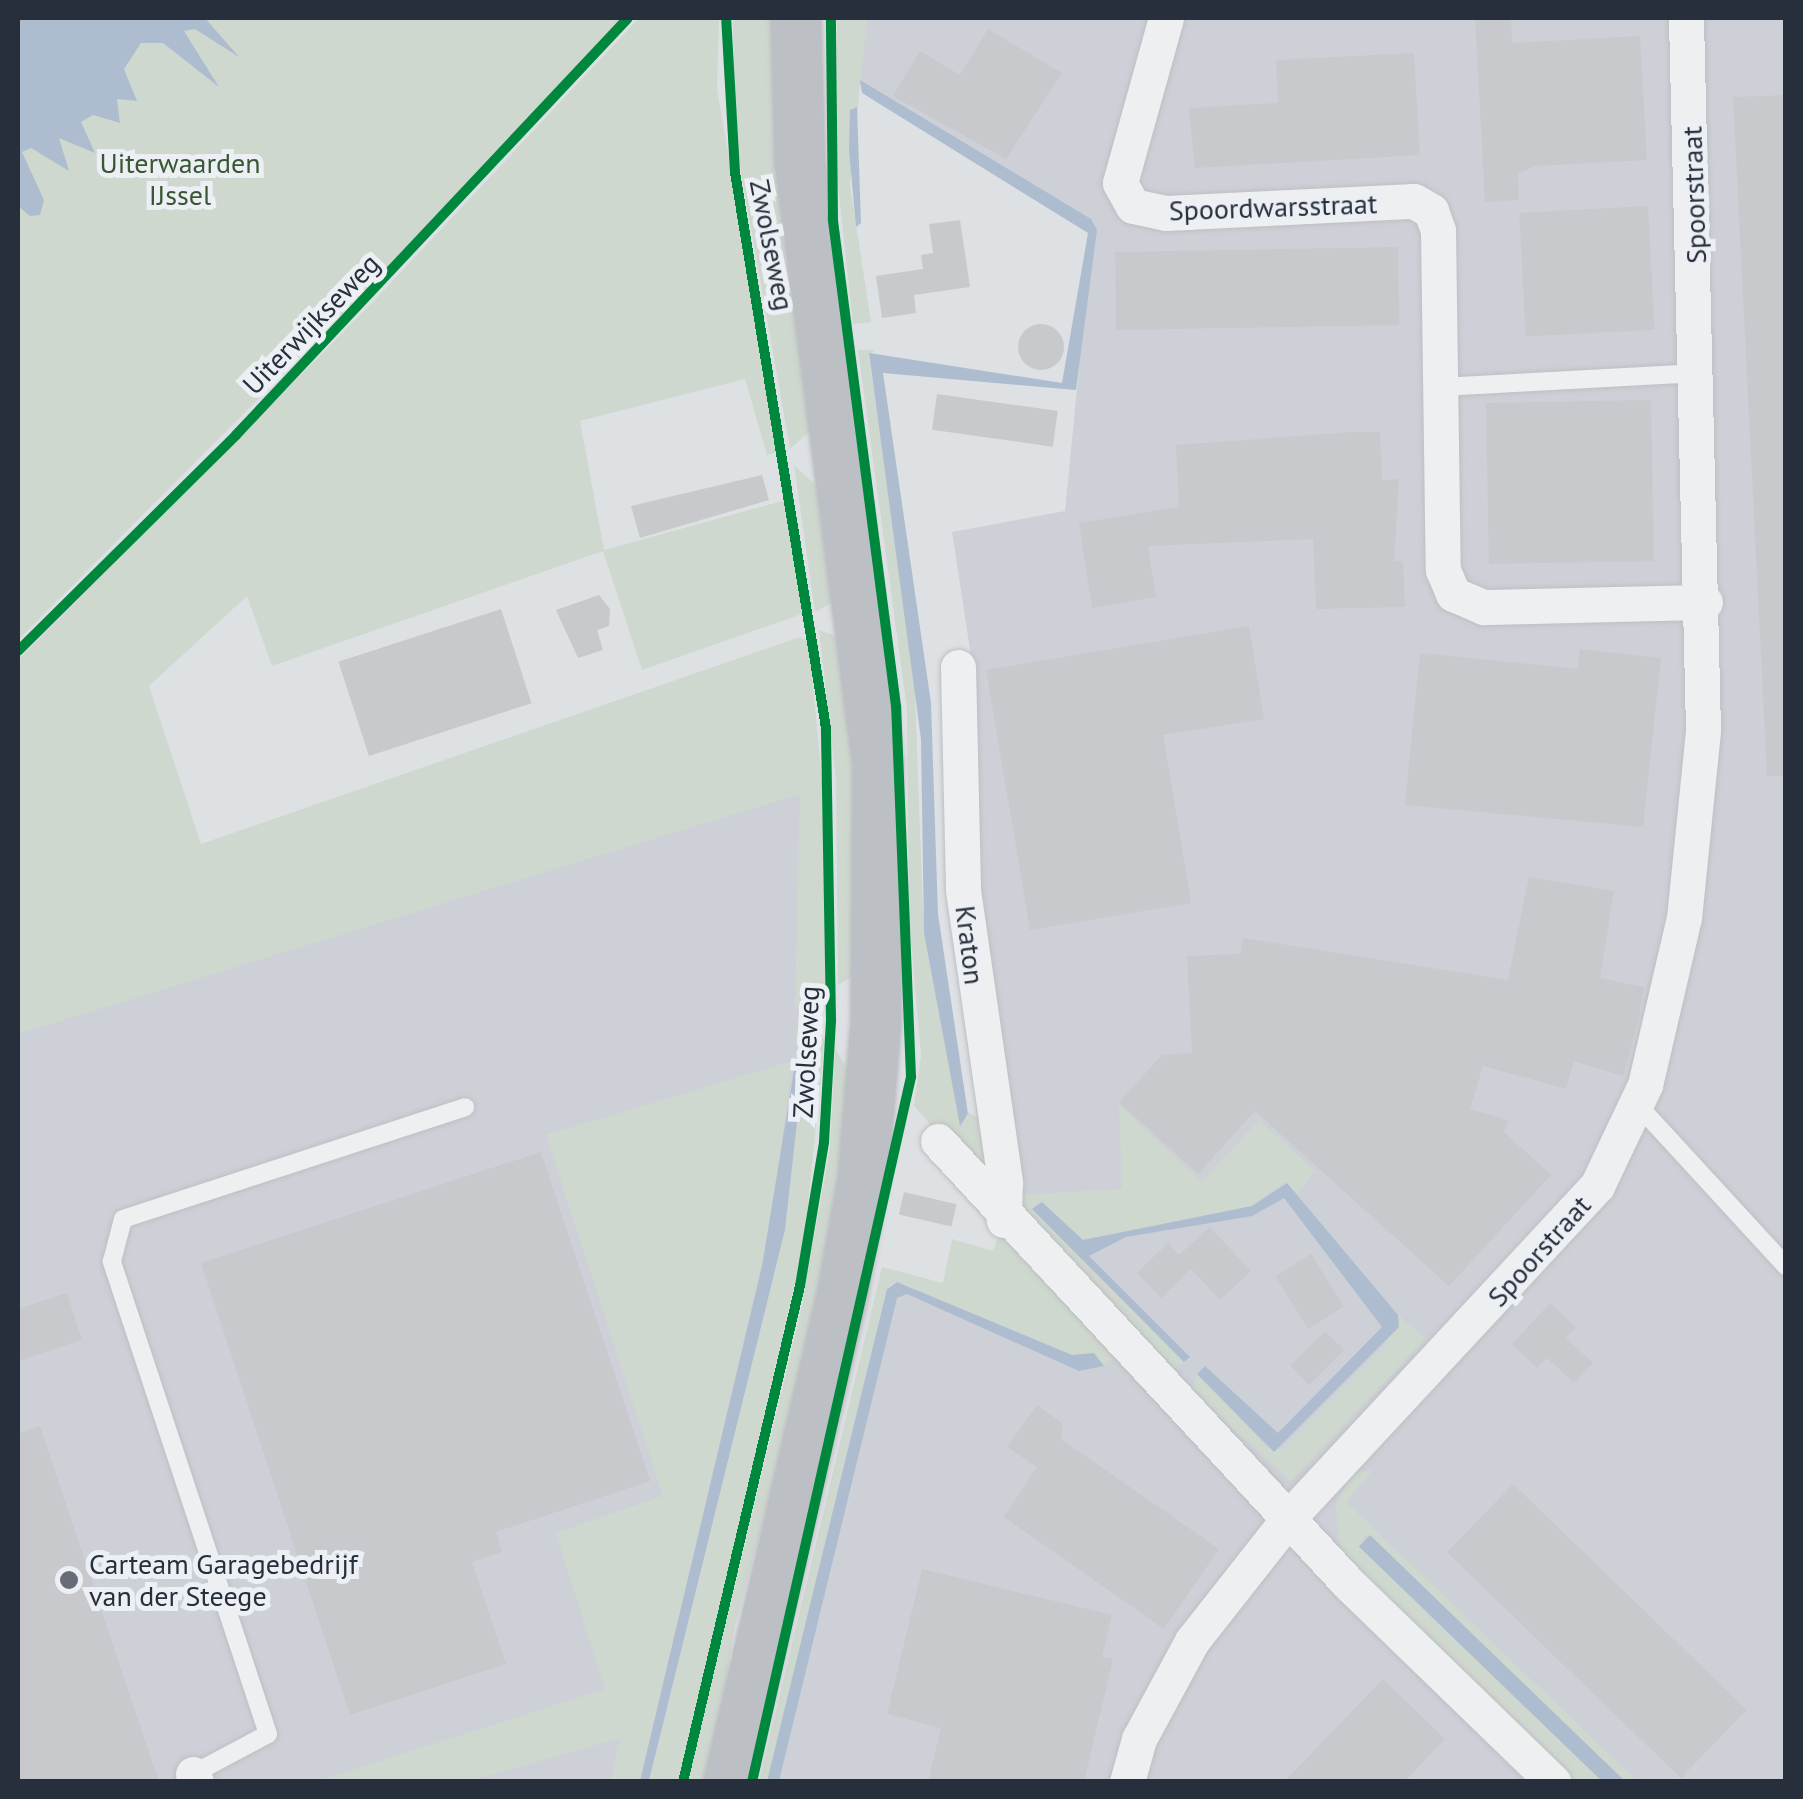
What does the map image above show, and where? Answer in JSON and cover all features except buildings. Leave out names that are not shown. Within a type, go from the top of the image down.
[{"type":"main road","name":"Zwolseweg","points":[[728,1782],[843,1292],[863,1180],[876,1022],[876,731],[800,162],[796,18]]},
{"type":"street","name":"Spoordwarsstraat","points":[[1166,18],[1120,183],[1134,206],[1166,214],[1414,202],[1431,211],[1438,230],[1443,570],[1460,601],[1484,608],[1706,602]]},
{"type":"street","name":"Spoorstraat","points":[[1127,1782],[1139,1739],[1192,1641],[1291,1515],[1598,1186],[1636,1103],[1684,918],[1706,602],[1686,18]]},
{"type":"street","name":"Kraton","points":[[958,667],[963,890],[1005,1183],[1004,1220]]},
{"type":"street","points":[[938,1141],[1004,1220],[1291,1515],[1348,1583],[1554,1782]]},
{"type":"lane","points":[[1440,388],[1700,373]]},
{"type":"lane","points":[[1636,1103],[1786,1266]]},
{"type":"lane","points":[[194,1778],[268,1734],[112,1261],[123,1220],[465,1106]]},
{"type":"shaded area","points":[[857,18],[1785,18],[1785,1781],[771,1782],[890,1295],[901,1289],[1031,1302],[1069,1263],[1024,1209],[986,982],[971,656],[952,532],[1065,511],[1093,226],[852,79]]},
{"type":"shaded area","points":[[806,765],[816,903],[782,1207],[644,1781],[18,1781],[18,1015]]},
{"type":"green space","name":"Uiterwaarden IJssel","points":[[18,18],[623,18],[377,280],[18,640]]},
{"type":"green space","points":[[639,18],[719,18],[717,89],[780,451],[767,455],[745,379],[580,421],[604,550],[789,499],[802,614],[642,670],[603,551],[272,666],[247,596],[149,686],[201,844],[800,637],[809,642],[825,814],[825,995],[795,1008],[800,794],[18,1034],[18,660],[371,304]]},
{"type":"green space","points":[[733,18],[776,18],[810,431],[790,449],[735,137]]},
{"type":"green space","points":[[837,18],[867,18],[850,185],[871,322],[853,324],[837,176]]},
{"type":"green space","points":[[858,350],[874,350],[869,357],[914,668],[923,912],[968,1120],[968,1112],[983,1121],[986,1187],[914,1106],[921,1056],[909,917],[907,709]]},
{"type":"green space","points":[[794,465],[822,491],[832,603],[815,612]]},
{"type":"green space","points":[[819,630],[844,639],[854,683],[852,977],[838,985],[836,779]]},
{"type":"green space","points":[[796,1029],[825,1039],[804,1243],[679,1781],[649,1782],[785,1230],[805,1051],[796,1048]]},
{"type":"green space","points":[[835,1049],[851,1075],[848,1146],[799,1386],[734,1630],[710,1781],[688,1782],[801,1310],[830,1148]]},
{"type":"green space","points":[[792,1061],[772,1220],[640,1781],[611,1781],[620,1738],[469,1781],[315,1782],[605,1689],[556,1533],[663,1496],[546,1135]]},
{"type":"green space","points":[[1119,1105],[1202,1182],[1259,1120],[1315,1171],[1298,1193],[1282,1183],[1252,1206],[1083,1240],[1042,1202],[1033,1205],[1184,1362],[1171,1371],[1025,1221],[1017,1195],[1122,1189]]},
{"type":"green space","points":[[999,1234],[1115,1358],[1104,1366],[1091,1353],[1077,1357],[897,1282],[889,1286],[767,1781],[759,1782],[882,1267],[943,1283],[952,1239],[993,1251]]},
{"type":"green space","points":[[1398,1315],[1426,1339],[1291,1481],[1191,1392],[1197,1374],[1268,1448],[1281,1449],[1385,1345]]},
{"type":"green space","points":[[1372,1471],[1346,1502],[1637,1781],[1626,1781],[1366,1535],[1359,1547],[1603,1781],[1574,1781],[1340,1553],[1336,1504],[1354,1472]]},
{"type":"water","points":[[18,18],[205,18],[239,57],[195,29],[184,31],[219,87],[163,43],[141,43],[124,69],[137,101],[117,99],[120,123],[93,115],[81,122],[95,153],[59,138],[69,171],[31,148],[22,152],[44,200],[40,215],[30,216],[18,206]]},
{"type":"water","points":[[860,80],[1091,219],[1097,230],[1076,390],[883,373],[931,703],[938,914],[968,1114],[960,1126],[924,933],[921,739],[869,353],[1062,383],[1088,233],[862,93]]},
{"type":"water","points":[[857,107],[861,223],[856,227],[849,150],[850,110]]},
{"type":"water","points":[[798,1046],[805,1051],[785,1230],[649,1781],[640,1781],[762,1266]]},
{"type":"water","points":[[1287,1183],[1398,1315],[1399,1327],[1274,1452],[1197,1374],[1205,1366],[1278,1433],[1382,1327],[1284,1198],[1252,1216],[1126,1237],[1089,1256],[1190,1357],[1184,1362],[1032,1209],[1042,1202],[1083,1240],[1252,1206]]},
{"type":"water","points":[[897,1282],[1072,1355],[1094,1353],[1104,1366],[1079,1371],[907,1294],[897,1298],[779,1781],[767,1781],[887,1289]]},
{"type":"water","points":[[1370,1535],[1625,1782],[1603,1782],[1359,1547]]},
{"type":"cycle path","name":"Uiterwijkseweg","points":[[18,651],[236,435],[628,18]]},
{"type":"cycle path","points":[[683,1782],[800,1286],[824,1142],[831,1020],[826,728],[735,172],[726,18]]},
{"type":"cycle path","points":[[752,1782],[911,1077],[896,706],[833,220],[831,18]]},
{"type":"place","name":"Carteam Garagebedrijf van der Steege","points":[[69,1580]]}]
